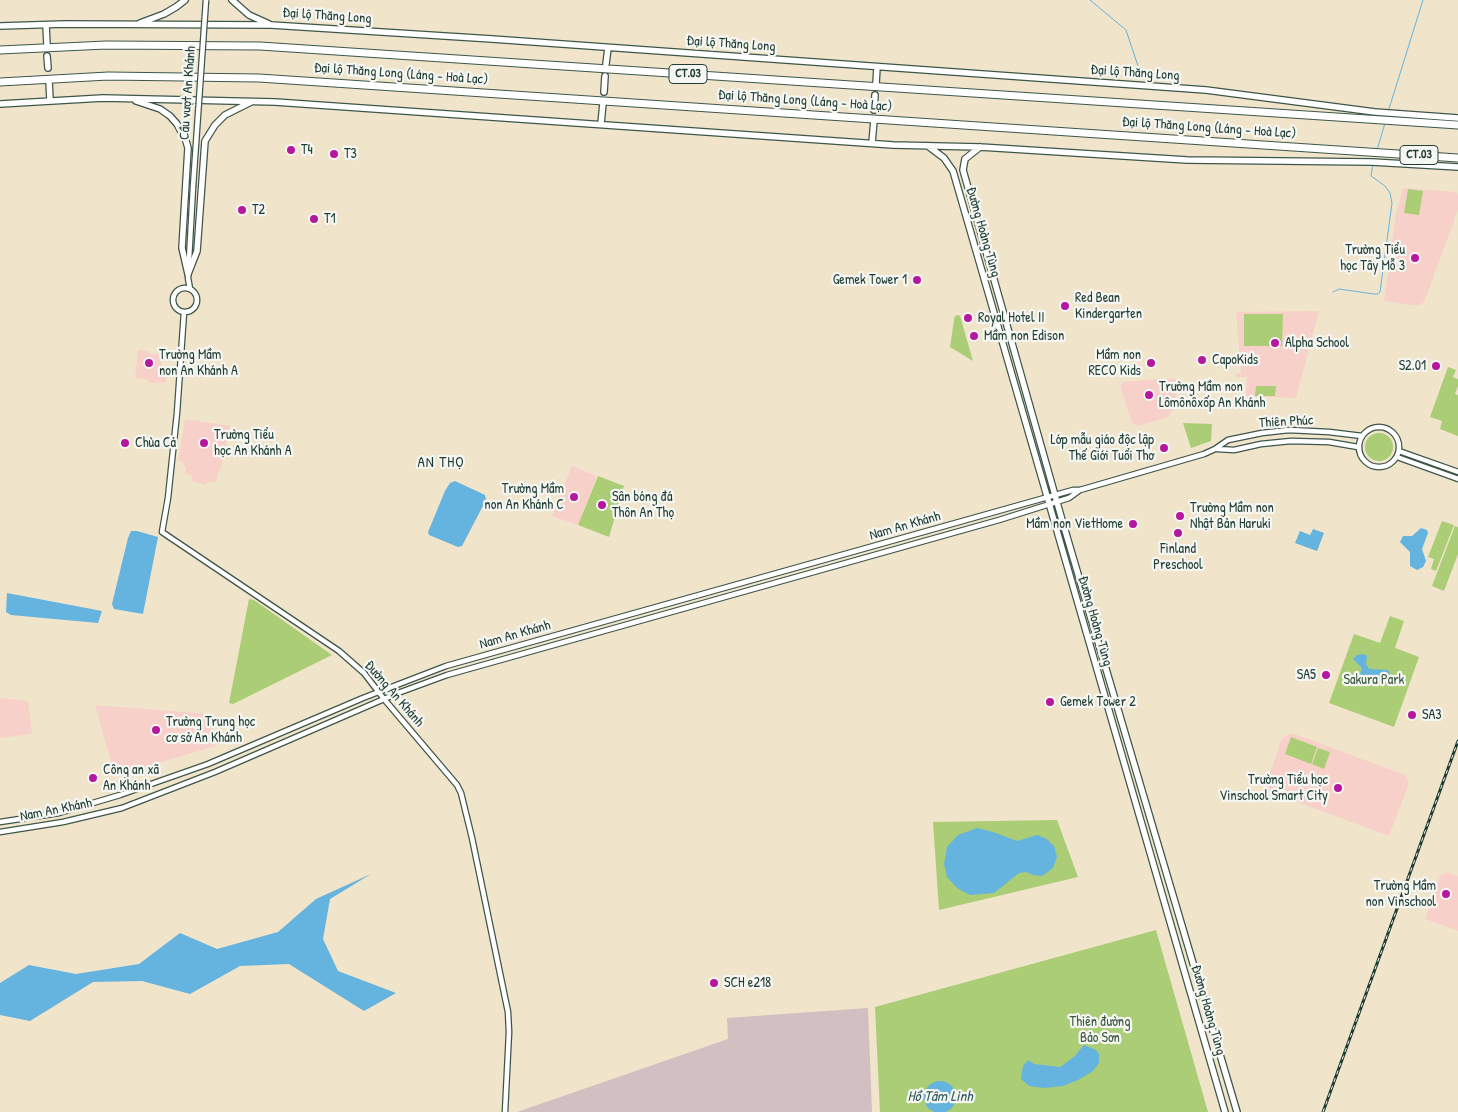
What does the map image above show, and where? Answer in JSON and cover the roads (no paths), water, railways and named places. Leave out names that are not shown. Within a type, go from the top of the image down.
[{"type":"highway","name":"Đại lộ Thăng Long (Láng - Hoà Lạc)","points":[[0,50],[106,45],[260,46],[1458,126]]},
{"type":"highway","name":"Đại lộ Thăng Long (Láng - Hoà Lạc)","points":[[0,82],[108,76],[259,78],[1458,158]]},
{"type":"main road","points":[[137,25],[164,14],[184,0]]},
{"type":"main road","points":[[232,0],[249,15],[271,25]]},
{"type":"main road","points":[[46,25],[47,46]]},
{"type":"main road","name":"Đại lộ Thăng Long","points":[[0,26],[271,25],[1206,90],[1400,115],[1458,118]]},
{"type":"main road","points":[[606,64],[608,48]]},
{"type":"main road","points":[[47,56],[48,68]]},
{"type":"main road","points":[[876,84],[877,67]]},
{"type":"main road","points":[[604,92],[605,76]]},
{"type":"main road","points":[[49,81],[50,100]]},
{"type":"main road","points":[[874,110],[875,95]]},
{"type":"main road","points":[[129,98],[170,116],[177,124],[186,141],[187,165],[182,248],[188,276]]},
{"type":"main road","points":[[0,104],[50,100],[129,98],[253,101],[872,143],[980,147],[1187,160],[1363,162],[1458,167]]},
{"type":"main road","points":[[188,276],[198,251],[205,142],[215,125],[225,115],[253,101]]},
{"type":"main road","points":[[601,124],[603,102]]},
{"type":"main road","points":[[872,143],[874,120]]},
{"type":"main road","name":"Đường Hoàng Tùng","points":[[928,146],[944,158],[953,172],[1225,1112]]},
{"type":"main road","name":"Đường Hoàng Tùng","points":[[980,147],[965,159],[963,170],[1058,502],[1237,1112]]},
{"type":"main road","points":[[1203,1037],[1214,1033]]},
{"type":"street","name":"Cầu vượt An Khánh","points":[[188,276],[206,0]]},
{"type":"street","points":[[188,276],[190,289],[197,296],[197,303],[194,309],[184,312],[174,307],[173,300],[176,292],[183,288],[188,276]]},
{"type":"street","points":[[183,288],[190,289]]},
{"type":"street","name":"Đường An Khánh","points":[[184,312],[177,412],[168,498],[162,532],[339,651],[364,673],[450,776],[460,793],[472,838],[508,1012],[509,1032],[505,1112]]},
{"type":"street","points":[[1374,427],[1386,428],[1393,432],[1398,439],[1399,450],[1397,456],[1387,466],[1375,467],[1365,462],[1360,455],[1358,447],[1362,436],[1367,430],[1374,427]]},
{"type":"street","name":"Thiên Phúc","points":[[1216,449],[1228,440],[1289,430],[1362,436]]},
{"type":"street","name":"Thiên Phúc","points":[[1047,498],[1073,490],[1080,490],[1216,449],[1234,450],[1261,444],[1291,441],[1329,442],[1358,447]]},
{"type":"street","points":[[1399,450],[1458,472]]},
{"type":"street","points":[[1397,456],[1458,479]]},
{"type":"street","name":"Thiên Phúc","points":[[1049,504],[1069,498],[1080,490]]},
{"type":"street","name":"Nam An Khánh","points":[[0,822],[59,813],[120,796],[208,764],[446,666],[1047,498]]},
{"type":"street","name":"Nam An Khánh","points":[[0,832],[63,822],[122,808],[219,770],[384,699],[447,675],[979,526],[1049,504]]},
{"type":"street","points":[[976,517],[979,526]]},
{"type":"street","points":[[596,624],[597,633]]},
{"type":"water","points":[[455,481],[485,495],[486,500],[462,546],[458,547],[429,535],[428,532],[445,491],[450,483]]},
{"type":"water","points":[[1421,528],[1427,530],[1428,533],[1422,549],[1426,561],[1423,567],[1417,570],[1410,566],[1410,552],[1400,542],[1403,536],[1412,536]]},
{"type":"water","points":[[1313,529],[1324,533],[1317,551],[1295,543],[1300,531],[1310,535]]},
{"type":"water","points":[[131,531],[158,537],[143,614],[114,609],[112,604]]},
{"type":"water","points":[[7,593],[102,611],[98,623],[11,615],[6,612]]},
{"type":"water","points":[[1364,654],[1367,656],[1366,664],[1369,669],[1388,670],[1390,673],[1380,680],[1370,675],[1359,677],[1362,668],[1353,659],[1357,655]]},
{"type":"water","points":[[977,828],[1017,841],[1037,835],[1047,839],[1054,846],[1057,857],[1053,868],[1042,876],[1026,872],[1019,873],[994,893],[970,895],[957,888],[947,877],[944,864],[947,847],[958,835]]},
{"type":"water","points":[[371,874],[330,899],[323,939],[338,971],[396,993],[364,1011],[289,964],[240,966],[190,994],[142,981],[93,982],[30,1021],[0,1015],[0,983],[29,965],[76,974],[139,964],[180,933],[217,949],[278,932],[316,899]]},
{"type":"water","points":[[1084,1045],[1096,1050],[1099,1054],[1099,1063],[1093,1071],[1078,1080],[1063,1086],[1044,1088],[1029,1086],[1021,1079],[1023,1066],[1028,1060],[1034,1064],[1060,1067],[1075,1056]]},
{"type":"water","name":"Hồ Tâm Linh","points":[[940,1081],[952,1085],[956,1097],[952,1109],[940,1113],[928,1109],[924,1097],[928,1085]]},
{"type":"waterway","points":[[1090,0],[1126,30],[1140,78]]},
{"type":"waterway","points":[[1388,112],[1423,0]]},
{"type":"waterway","points":[[1377,150],[1385,123]]},
{"type":"waterway","points":[[1333,292],[1339,289],[1374,294],[1380,292],[1392,203],[1390,193],[1385,186],[1371,176],[1373,163]]},
{"type":"railway","points":[[1323,1112],[1458,741]]},
{"type":"place","name":"T4","points":[[291,150]]},
{"type":"place","name":"T3","points":[[334,154]]},
{"type":"place","name":"T2","points":[[242,210]]},
{"type":"place","name":"T1","points":[[314,219]]},
{"type":"place","name":"Trường Tiểu học Tây Mỗ 3","points":[[1415,258]]},
{"type":"place","name":"Gemek Tower 1","points":[[917,280]]},
{"type":"place","name":"Red Bean Kindergarten","points":[[1065,306]]},
{"type":"place","name":"Royal Hotel II","points":[[968,318]]},
{"type":"place","name":"Mầm non Edison","points":[[974,336]]},
{"type":"place","name":"Alpha School","points":[[1275,343]]},
{"type":"place","name":"CapoKids","points":[[1202,360]]},
{"type":"place","name":"Trường Mầm non An Khánh A","points":[[149,363]]},
{"type":"place","name":"Mầm non RECO Kids","points":[[1151,363]]},
{"type":"place","name":"S2.01","points":[[1436,366]]},
{"type":"place","name":"Trường Mầm non Lômônôxốp An Khánh","points":[[1149,395]]},
{"type":"place","name":"Chùa Cả","points":[[125,443]]},
{"type":"place","name":"Trường Tiểu học An Khánh A","points":[[204,443]]},
{"type":"place","name":"Lớp mẫu giáo độc lập Thế Giới Tuổi Thơ","points":[[1164,448]]},
{"type":"place","name":"Trường Mầm non An Khánh C","points":[[574,497]]},
{"type":"place","name":"Sân bóng đá Thôn An Thọ","points":[[602,505]]},
{"type":"place","name":"Trường Mầm non Nhật Bản Haruki","points":[[1180,516]]},
{"type":"place","name":"Mầm non VietHome","points":[[1133,524]]},
{"type":"place","name":"Finland Preschool","points":[[1178,533]]},
{"type":"place","name":"SA5","points":[[1326,675]]},
{"type":"place","name":"Gemek Tower 2","points":[[1050,702]]},
{"type":"place","name":"SA3","points":[[1412,715]]},
{"type":"place","name":"Trường Trung học cơ sở An Khánh","points":[[156,730]]},
{"type":"place","name":"Công an xã An Khánh","points":[[93,778]]},
{"type":"place","name":"Trường Tiểu học Vinschool Smart City","points":[[1338,788]]},
{"type":"place","name":"Trường Mầm non Vinschool","points":[[1446,894]]},
{"type":"place","name":"SCH e218","points":[[714,983]]},
{"type":"district","name":"AN THỌ","points":[[441,463]]},
{"type":"park label","name":"Sakura Park","points":[[1374,680]]},
{"type":"park label","name":"Thiên đường Bảo Sơn","points":[[1100,1030]]}]
